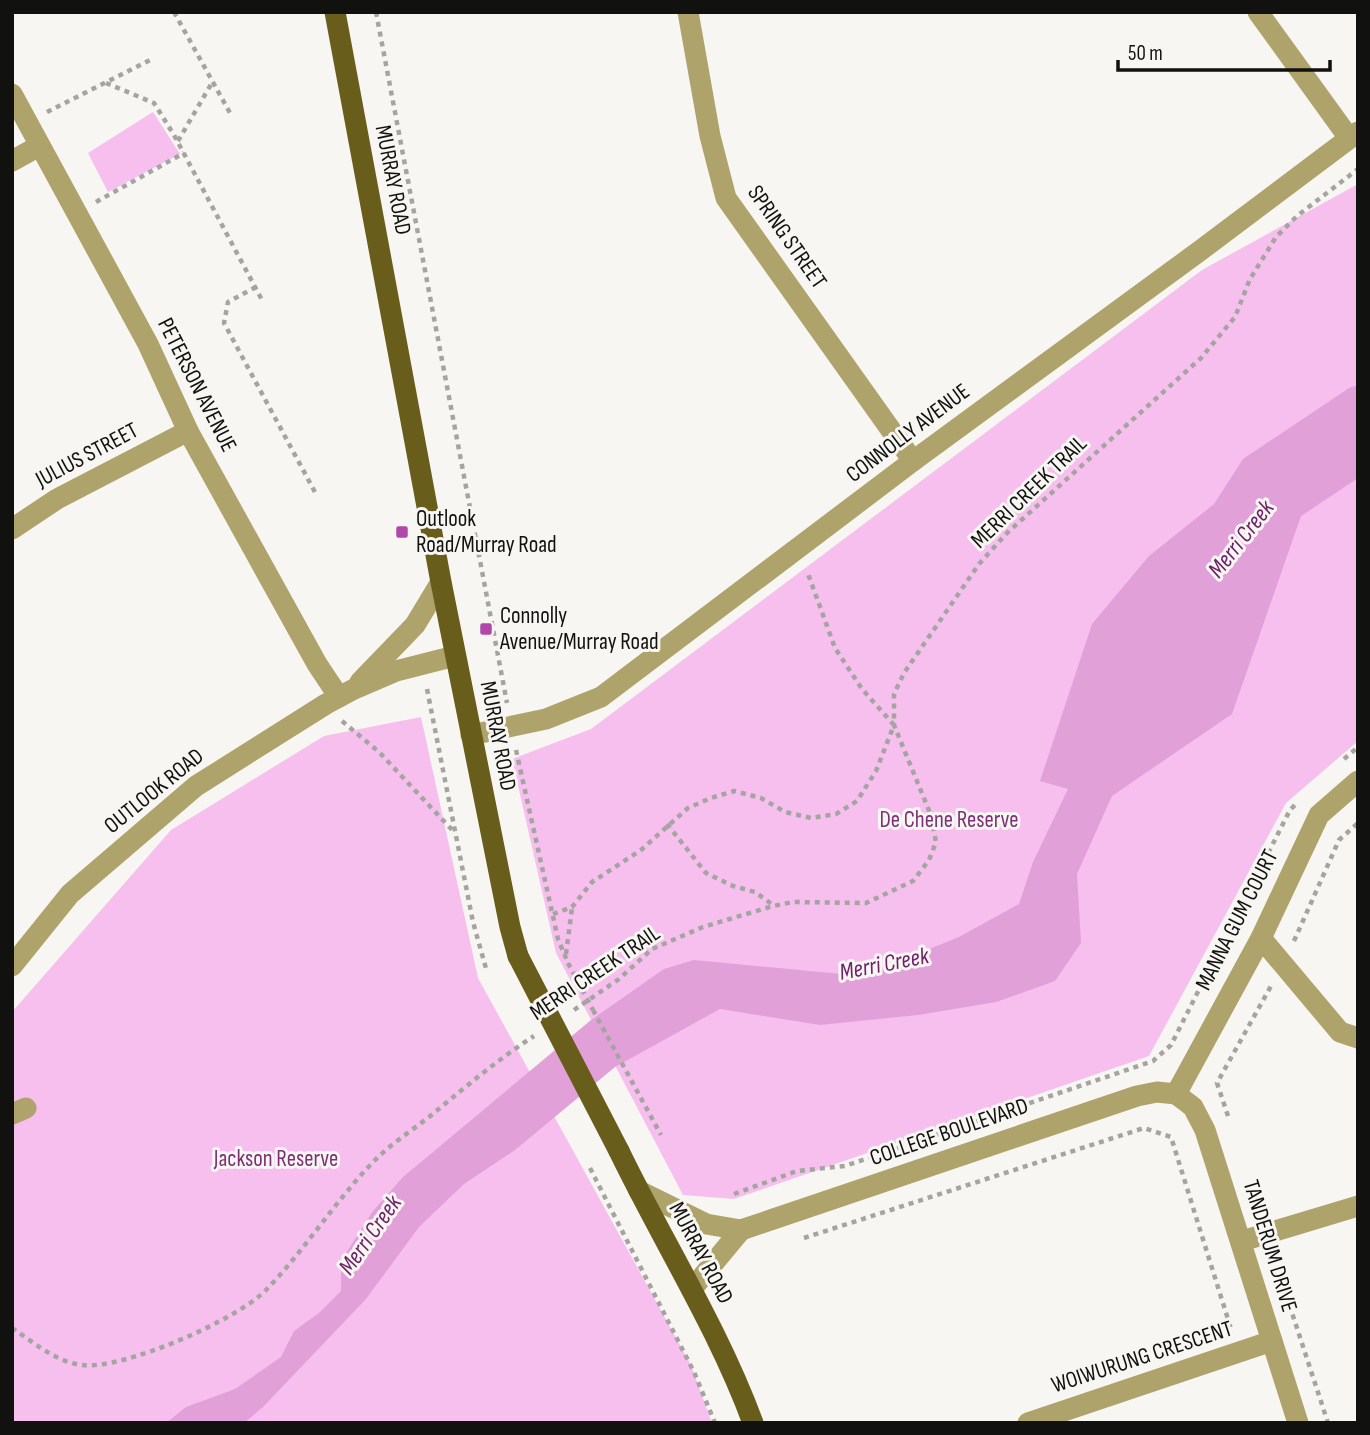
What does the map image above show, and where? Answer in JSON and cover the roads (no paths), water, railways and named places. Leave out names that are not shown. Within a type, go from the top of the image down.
[{"type":"main road","name":"MURRAY ROAD","points":[[335,12],[455,656],[518,956],[692,1289],[743,1394],[753,1423]]},
{"type":"street","name":"SPRING STREET","points":[[688,12],[710,136],[726,198],[913,461]]},
{"type":"street","points":[[1258,12],[1354,135]]},
{"type":"street","name":"PETERSON AVENUE","points":[[12,94],[148,344],[188,431],[317,664],[340,696]]},
{"type":"street","name":"CONNOLLY AVENUE","points":[[471,735],[565,712],[601,697],[913,461],[1354,135]]},
{"type":"street","points":[[12,161],[39,146]]},
{"type":"street","name":"JULIUS STREET","points":[[12,529],[57,499],[188,431]]},
{"type":"street","name":"OUTLOOK ROAD","points":[[340,696],[415,625],[441,582]]},
{"type":"street","name":"OUTLOOK ROAD","points":[[12,966],[70,894],[196,786],[340,696],[396,671],[455,656]]},
{"type":"street","name":"MANNA GUM COURT","points":[[1176,1094],[1261,938],[1319,816],[1358,781]]},
{"type":"street","points":[[1261,938],[1340,1032],[1358,1038]]},
{"type":"street","name":"COLLEGE BOULEVARD","points":[[639,1191],[706,1224],[741,1230],[1137,1096],[1157,1092],[1176,1094]]},
{"type":"street","name":"TANDERUM DRIVE","points":[[1176,1094],[1193,1107],[1205,1130],[1298,1423]]},
{"type":"street","points":[[1242,1241],[1358,1206]]},
{"type":"street","points":[[692,1289],[741,1230]]},
{"type":"street","name":"WOIWURUNG CRESCENT","points":[[1028,1423],[1272,1341]]},
{"type":"water","name":"Merri Creek","points":[[1358,385],[1358,478],[1301,516],[1232,714],[1112,796],[1077,874],[1081,943],[1055,981],[996,1002],[918,1015],[820,1025],[720,1009],[615,1067],[515,1150],[464,1184],[419,1227],[366,1299],[263,1407],[244,1423],[166,1423],[186,1407],[235,1389],[281,1357],[294,1331],[319,1313],[341,1291],[341,1261],[373,1211],[403,1177],[591,1020],[664,969],[694,960],[863,976],[959,937],[1019,904],[1033,862],[1068,789],[1040,781],[1092,624],[1149,556],[1214,504],[1243,459],[1349,388]]},
{"type":"place","name":"Outlook Road/Murray Road","points":[[402,532]]},
{"type":"place","name":"Connolly Avenue/Murray Road","points":[[486,629]]},
{"type":"park label","name":"De Chene Reserve","points":[[949,820]]},
{"type":"park label","name":"Jackson Reserve","points":[[276,1159]]}]
